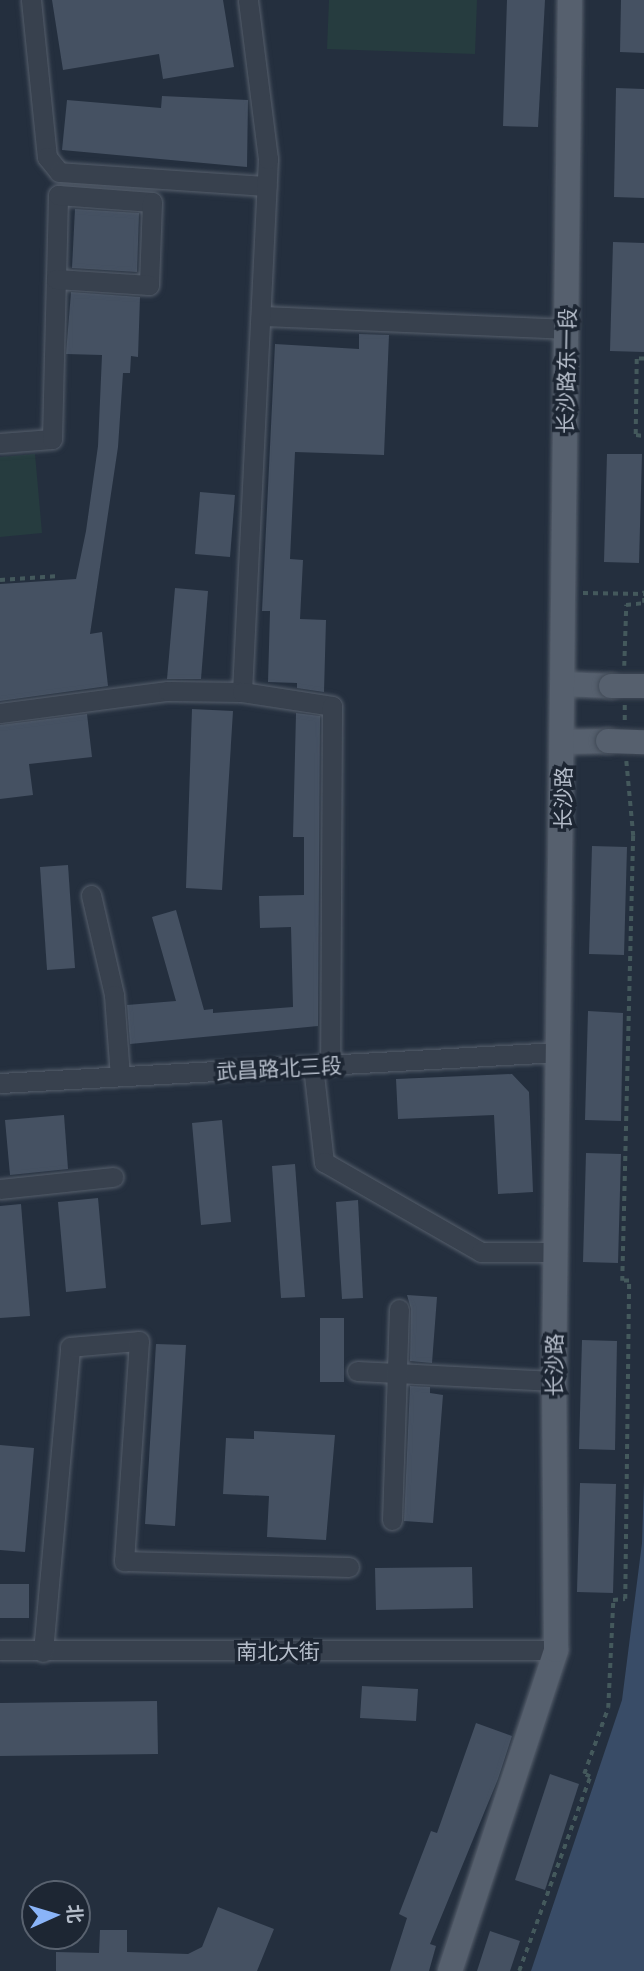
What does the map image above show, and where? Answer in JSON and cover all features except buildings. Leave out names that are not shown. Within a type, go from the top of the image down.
[{"type":"main road","name":"长沙路东一段","points":[[564,742],[562,684],[570,0]]},
{"type":"main road","points":[[562,684],[626,687]]},
{"type":"main road","points":[[564,742],[626,742]]},
{"type":"main road","name":"长沙路","points":[[450,1971],[556,1650],[555,1252],[564,742]]},
{"type":"street","points":[[31,0],[47,157],[58,172],[267,186]]},
{"type":"street","points":[[242,692],[268,159],[248,0]]},
{"type":"street","points":[[0,443],[52,439],[58,195],[152,202],[149,285],[56,279]]},
{"type":"street","points":[[261,316],[566,329]]},
{"type":"street","points":[[0,713],[168,691],[242,692],[332,706],[322,1065],[324,1162],[481,1252],[555,1252]]},
{"type":"street","points":[[91,895],[114,995],[120,1076]]},
{"type":"street","name":"武昌路北三段","points":[[0,1083],[558,1052]]},
{"type":"street","points":[[0,1189],[113,1177]]},
{"type":"street","points":[[391,1520],[399,1309]]},
{"type":"street","points":[[43,1652],[70,1347],[139,1341],[124,1561],[349,1567]]},
{"type":"street","points":[[357,1371],[554,1381]]},
{"type":"street","name":"南北大街","points":[[0,1650],[556,1650]]},
{"type":"path","points":[[644,359],[637,359],[636,435],[644,436]]},
{"type":"path","points":[[0,580],[59,576]]},
{"type":"path","points":[[519,1971],[590,1777],[584,1774],[608,1708],[613,1600],[625,1599],[629,1281],[622,1282],[633,836],[626,742],[626,605],[643,603],[644,593],[563,593]]},
{"type":"green space","points":[[329,0],[477,0],[475,54],[327,49]]},
{"type":"green space","points":[[35,454],[42,533],[0,537],[0,457]]},
{"type":"water","points":[[644,1481],[644,1971],[531,1971],[622,1700],[642,1543]]}]
